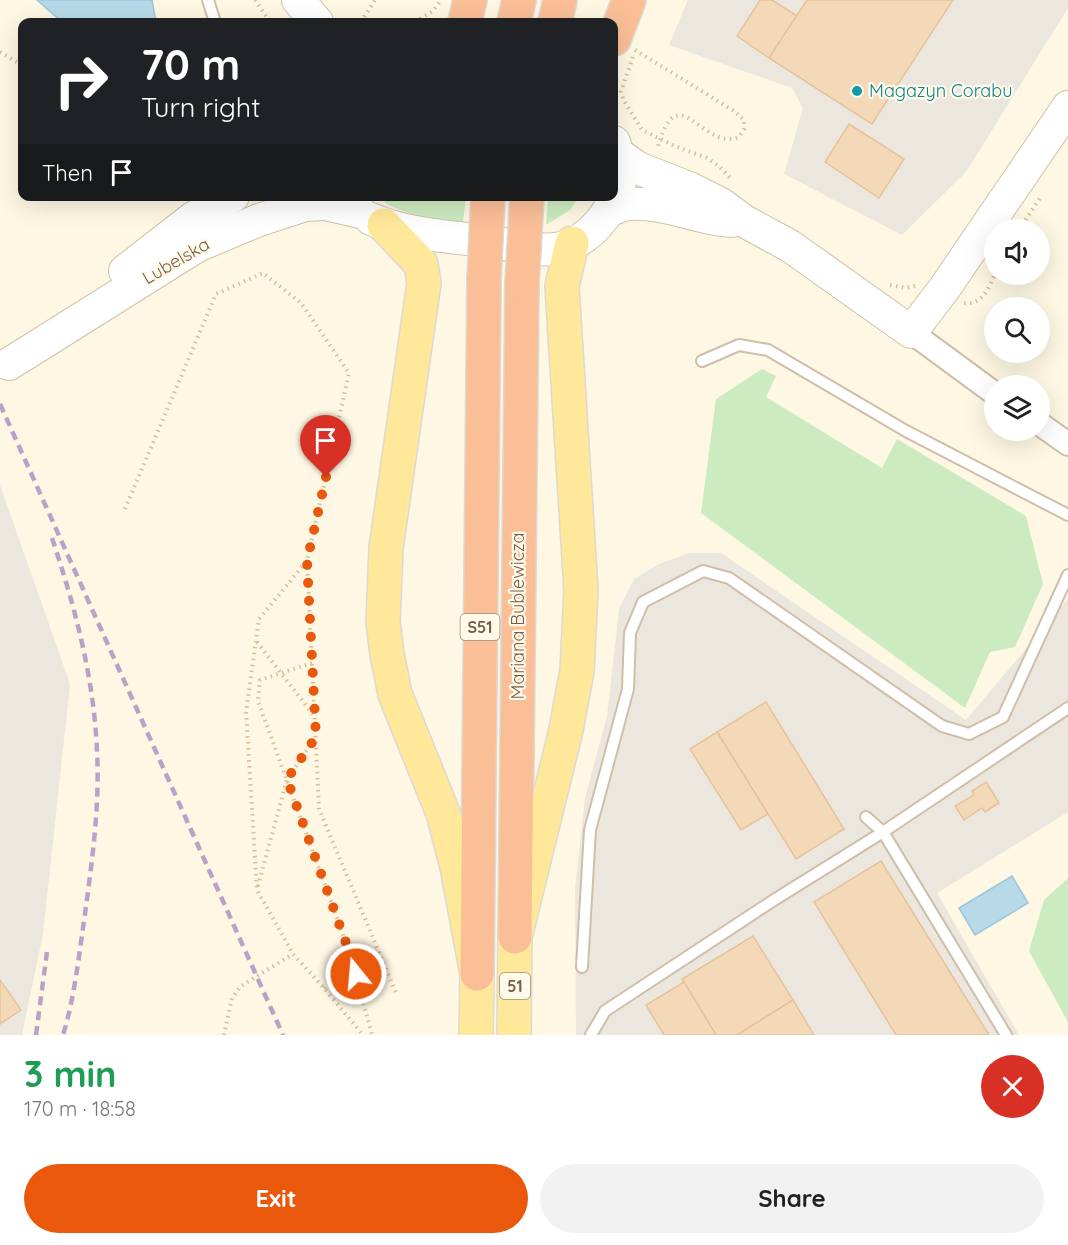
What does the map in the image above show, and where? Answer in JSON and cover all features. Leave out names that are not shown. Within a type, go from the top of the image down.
[{"type":"highway","points":[[466,18],[470,0]]},
{"type":"highway","points":[[515,18],[519,0]]},
{"type":"highway","points":[[556,18],[560,0]]},
{"type":"highway","points":[[627,46],[629,0]]},
{"type":"highway","name":"Mariana Bublewicza","points":[[477,974],[484,279],[488,201]]},
{"type":"highway","name":"Mariana Bublewicza","points":[[515,936],[522,284],[527,201]]},
{"type":"main road","points":[[363,211],[421,264],[424,283],[386,548],[383,585],[384,633],[395,694],[443,813],[451,840],[477,974]]},
{"type":"main road","points":[[515,936],[566,730],[577,671],[581,590],[562,286],[572,243]]},
{"type":"main road","name":"Mariana Bublewicza","points":[[514,1035],[515,936]]},
{"type":"main road","name":"Mariana Bublewicza","points":[[476,1035],[477,974]]},
{"type":"street","points":[[278,0],[289,18]]},
{"type":"street","points":[[298,0],[314,18]]},
{"type":"street","points":[[911,332],[944,289],[1068,107]]},
{"type":"street","points":[[618,150],[638,168],[689,188],[721,204],[744,221],[790,246],[984,386]]},
{"type":"street","points":[[618,156],[621,167],[618,187]]},
{"type":"street","name":"Lubelska","points":[[4,368],[193,218],[224,201]]},
{"type":"street","points":[[572,243],[585,235],[608,211],[613,201]]},
{"type":"street","name":"Lubelska","points":[[4,368],[197,246],[260,220],[305,206],[324,204],[363,211],[407,230],[534,248],[561,248],[572,243]]},
{"type":"street","points":[[608,211],[629,204],[656,206],[716,220],[744,221]]},
{"type":"street","points":[[1050,431],[1068,444]]},
{"type":"lane","points":[[208,0],[214,18]]},
{"type":"lane","points":[[702,361],[739,345],[768,350],[906,431],[1068,515]]},
{"type":"lane","points":[[582,967],[590,830],[628,689],[630,633],[643,602],[703,571],[729,578],[942,726],[969,734],[1003,717],[1068,575]]},
{"type":"lane","points":[[591,1035],[605,1011],[883,832],[1068,708]]},
{"type":"lane","points":[[866,817],[883,832],[1006,1035]]},
{"type":"path","points":[[255,0],[267,18]]},
{"type":"path","points":[[364,18],[375,0]]},
{"type":"path","points":[[422,18],[433,11],[441,0]]},
{"type":"path","points":[[661,137],[671,118],[680,115],[690,118],[720,139],[732,140],[739,137],[744,129],[744,120],[734,111],[627,46],[621,92],[642,130],[707,158],[719,166],[733,183]]},
{"type":"path","points":[[0,52],[18,63]]},
{"type":"path","points":[[125,509],[216,294],[263,273],[301,303],[349,372],[307,561],[319,809],[397,995]]},
{"type":"path","points":[[955,297],[964,303],[979,300],[986,294],[990,285]]},
{"type":"path","points":[[307,561],[259,620],[246,712],[257,890],[293,954],[363,1035]]},
{"type":"path","points":[[256,642],[315,717]]},
{"type":"path","points":[[312,663],[260,680],[258,700],[350,954],[372,1035]]},
{"type":"path","points":[[257,890],[287,779],[316,737]]},
{"type":"path","points":[[224,1035],[232,998],[241,986],[293,954]]},
{"type":"path","points":[[324,988],[350,954]]},
{"type":"shaded area","points":[[688,0],[1068,0],[1068,8],[966,172],[902,235],[784,174],[803,108],[792,88],[669,45]]},
{"type":"shaded area","points":[[0,485],[70,684],[43,934],[22,1035],[0,1035]]},
{"type":"shaded area","points":[[689,553],[721,553],[966,720],[1068,599],[1068,812],[937,893],[1019,1035],[576,1035],[575,888],[585,798],[607,716],[619,609],[634,579],[659,564]]},
{"type":"green space","points":[[383,201],[466,201],[463,222],[408,213]]},
{"type":"green space","points":[[548,201],[576,201],[570,210],[546,225]]},
{"type":"green space","points":[[762,369],[776,376],[766,397],[882,468],[897,439],[1026,516],[1043,584],[1015,647],[990,652],[965,708],[701,513],[716,399]]},
{"type":"green space","points":[[1068,878],[1068,1022],[1029,951],[1044,900]]},
{"type":"water","points":[[37,0],[152,0],[155,18],[57,18]]},
{"type":"water","points":[[1012,876],[1028,903],[975,935],[959,908]]},
{"type":"building","points":[[760,0],[772,0],[797,16],[769,58],[737,36]]},
{"type":"building","name":"Magazyn Corabu","points":[[807,0],[953,0],[872,124],[769,58]]},
{"type":"building","points":[[849,124],[904,159],[879,198],[825,162]]},
{"type":"building","points":[[766,702],[844,829],[796,859],[717,732]]},
{"type":"building","points":[[717,732],[768,814],[741,830],[690,749]]},
{"type":"building","points":[[986,782],[999,803],[985,812],[982,808],[964,820],[955,806],[974,795],[972,791]]},
{"type":"building","points":[[881,861],[989,1035],[896,1035],[814,902]]},
{"type":"building","points":[[753,936],[793,1000],[737,1035],[716,1035],[682,979]]},
{"type":"building","points":[[0,980],[21,1010],[0,1024]]},
{"type":"building","points":[[684,982],[716,1035],[664,1035],[646,1005]]},
{"type":"building","points":[[793,1000],[814,1035],[737,1035]]},
{"type":"railway","points":[[0,404],[283,1035]]},
{"type":"railway","points":[[52,538],[76,616],[88,670],[98,771],[95,833],[88,894],[74,990],[63,1035]]},
{"type":"railway","points":[[36,1035],[47,952]]},
{"type":"place","name":"Magazyn Corabu","points":[[857,91]]},
{"type":"route","points":[[326,477],[307,561],[316,737],[287,779],[356,974]]}]
